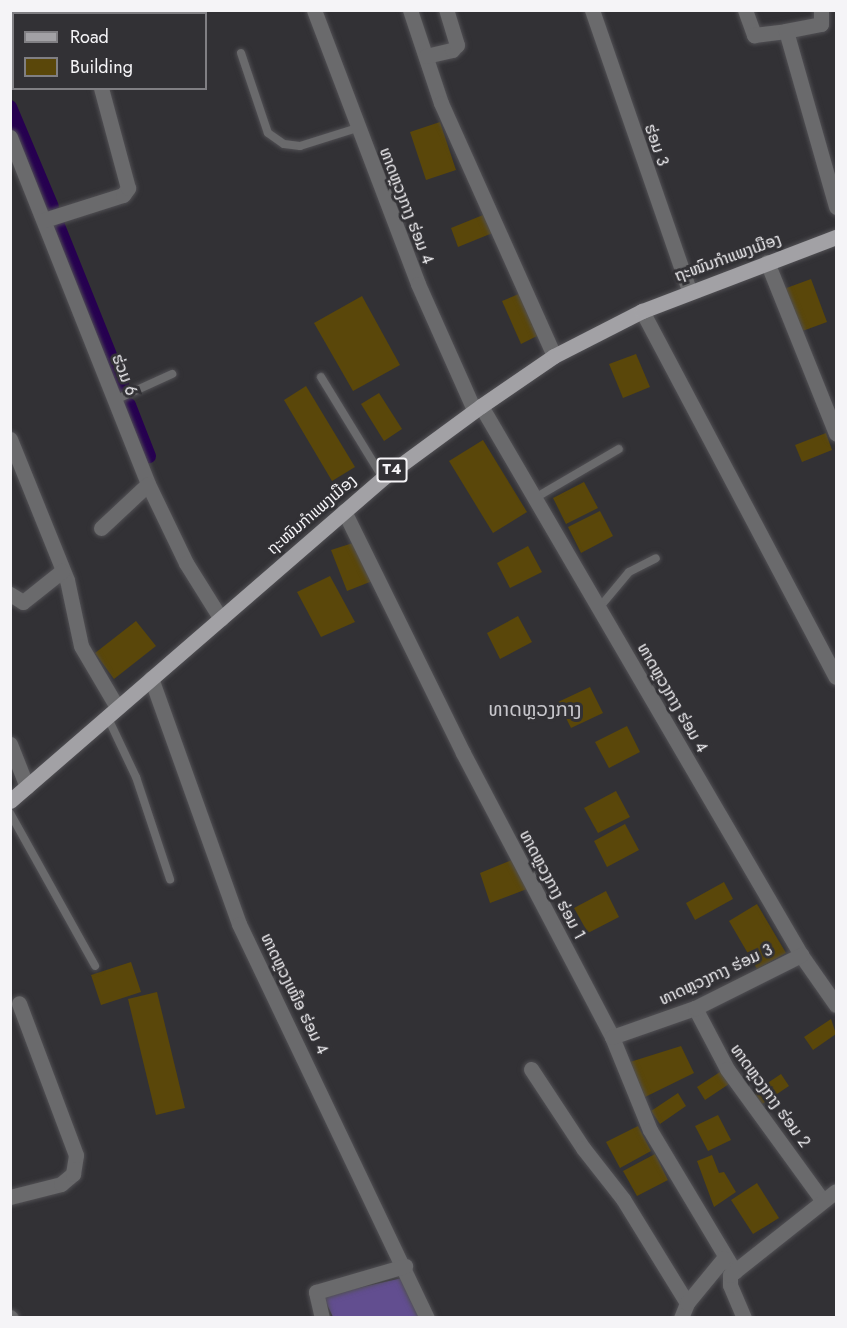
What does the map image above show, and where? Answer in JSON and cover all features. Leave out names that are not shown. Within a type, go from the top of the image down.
[{"type":"main road","name":"ຖະໜົນກຳແພງເມືອງ","points":[[10,801],[383,478],[477,408],[554,356],[642,311],[689,290],[837,237]]},
{"type":"street","name":"ທາດຫຼວງກາງ ຮ່ອມ 4","points":[[314,10],[426,305],[477,408],[535,498],[801,955],[837,1005]]},
{"type":"street","points":[[410,10],[441,103],[554,356]]},
{"type":"street","points":[[426,56],[452,51],[457,45],[446,10]]},
{"type":"street","name":"ຮ່ອມ 3","points":[[592,10],[689,290]]},
{"type":"street","points":[[746,10],[754,35],[821,24],[821,10]]},
{"type":"street","points":[[786,31],[837,207]]},
{"type":"street","points":[[44,220],[116,197],[128,188],[102,90]]},
{"type":"street","name":"ຮ່ວມ 6","points":[[10,137],[148,484],[186,563],[221,619]]},
{"type":"street","points":[[767,262],[837,434]]},
{"type":"street","points":[[642,311],[837,677]]},
{"type":"street","points":[[10,439],[71,594],[81,646],[112,711]]},
{"type":"street","points":[[101,528],[148,484]]},
{"type":"street","name":"ທາດຫຼວງກາງ ຮ່ອມ 1","points":[[344,511],[463,753],[612,1037],[650,1130],[724,1258],[735,1272]]},
{"type":"street","points":[[10,594],[23,602],[62,571]]},
{"type":"street","name":"ທາດຫຼວງເໜືອ ຮ່ອມ 4","points":[[151,678],[239,924],[405,1266],[427,1317]]},
{"type":"street","points":[[10,744],[27,787]]},
{"type":"street","name":"ທາດຫຼວງກາງ ຮ່ອມ 3","points":[[612,1037],[695,1008],[801,955]]},
{"type":"street","points":[[10,1197],[61,1184],[73,1174],[76,1155],[20,1003]]},
{"type":"street","name":"ທາດຫຼວງກາງ ຮ່ອມ 2","points":[[695,1008],[727,1069],[823,1201]]},
{"type":"street","points":[[531,1070],[583,1148],[623,1198],[684,1310],[724,1258]]},
{"type":"street","points":[[744,1317],[730,1285],[735,1272],[837,1191]]},
{"type":"street","points":[[322,1317],[316,1292],[405,1266]]},
{"type":"lane","points":[[241,53],[268,133],[284,144],[300,146],[357,128]]},
{"type":"lane","points":[[115,400],[172,374]]},
{"type":"lane","points":[[321,377],[383,478]]},
{"type":"lane","points":[[535,498],[619,449]]},
{"type":"lane","points":[[598,608],[629,572],[656,558]]},
{"type":"lane","points":[[112,711],[170,879]]},
{"type":"lane","points":[[10,813],[95,966]]},
{"type":"shaded area","points":[[402,1278],[419,1317],[333,1317],[323,1296]]},
{"type":"building","points":[[440,122],[456,170],[426,180],[410,132]]},
{"type":"building","points":[[488,213],[495,232],[458,247],[451,228]]},
{"type":"building","points":[[811,279],[827,322],[797,333],[781,290]]},
{"type":"building","points":[[521,293],[539,335],[521,344],[502,301]]},
{"type":"building","points":[[362,296],[400,365],[353,391],[314,323]]},
{"type":"building","points":[[636,354],[650,387],[623,398],[609,364]]},
{"type":"building","points":[[306,386],[355,467],[332,481],[284,400]]},
{"type":"building","points":[[379,393],[402,429],[384,441],[361,404]]},
{"type":"building","points":[[826,433],[832,450],[802,462],[795,445]]},
{"type":"building","points":[[483,440],[527,512],[493,533],[449,461]]},
{"type":"building","points":[[584,482],[598,508],[566,524],[553,498]]},
{"type":"building","points":[[600,511],[613,536],[581,553],[568,527]]},
{"type":"building","points":[[356,542],[375,580],[347,591],[331,550]]},
{"type":"building","points":[[528,546],[542,572],[510,588],[497,563]]},
{"type":"building","points":[[330,576],[355,622],[321,637],[297,592]]},
{"type":"building","points":[[518,616],[532,642],[500,659],[487,633]]},
{"type":"building","points":[[136,621],[156,646],[114,679],[95,653]]},
{"type":"building","points":[[590,687],[603,713],[571,728],[558,702]]},
{"type":"building","points":[[627,726],[640,752],[609,768],[595,742]]},
{"type":"building","points":[[616,791],[630,817],[598,833],[584,808]]},
{"type":"building","points":[[625,824],[639,850],[607,867],[594,841]]},
{"type":"building","points":[[514,859],[527,889],[490,903],[480,873]]},
{"type":"building","points":[[724,882],[733,899],[695,920],[686,903]]},
{"type":"building","points":[[606,891],[619,917],[588,933],[574,908]]},
{"type":"building","points":[[757,904],[786,953],[757,969],[729,921]]},
{"type":"building","points":[[131,962],[141,992],[101,1005],[91,975]]},
{"type":"building","points":[[157,992],[185,1108],[156,1115],[128,999]]},
{"type":"building","points":[[831,1019],[836,1034],[813,1050],[804,1037]]},
{"type":"building","points":[[681,1046],[694,1073],[645,1097],[630,1062]]},
{"type":"building","points":[[723,1070],[732,1082],[705,1100],[697,1087]]},
{"type":"building","points":[[781,1074],[789,1086],[762,1104],[754,1092]]},
{"type":"building","points":[[678,1093],[686,1106],[660,1124],[651,1111]]},
{"type":"building","points":[[718,1115],[731,1140],[708,1151],[695,1126]]},
{"type":"building","points":[[638,1126],[651,1151],[620,1168],[606,1142]]},
{"type":"building","points":[[655,1154],[668,1180],[637,1196],[623,1171]]},
{"type":"building","points":[[712,1155],[719,1173],[724,1172],[736,1192],[714,1207],[697,1161]]},
{"type":"building","points":[[757,1183],[779,1218],[753,1234],[731,1200]]},
{"type":"waterway","points":[[10,107],[52,207]]},
{"type":"waterway","points":[[57,223],[122,385]]},
{"type":"waterway","points":[[129,405],[149,456]]},
{"type":"district","name":"ທາດຫຼວງກາງ","points":[[535,709]]}]
